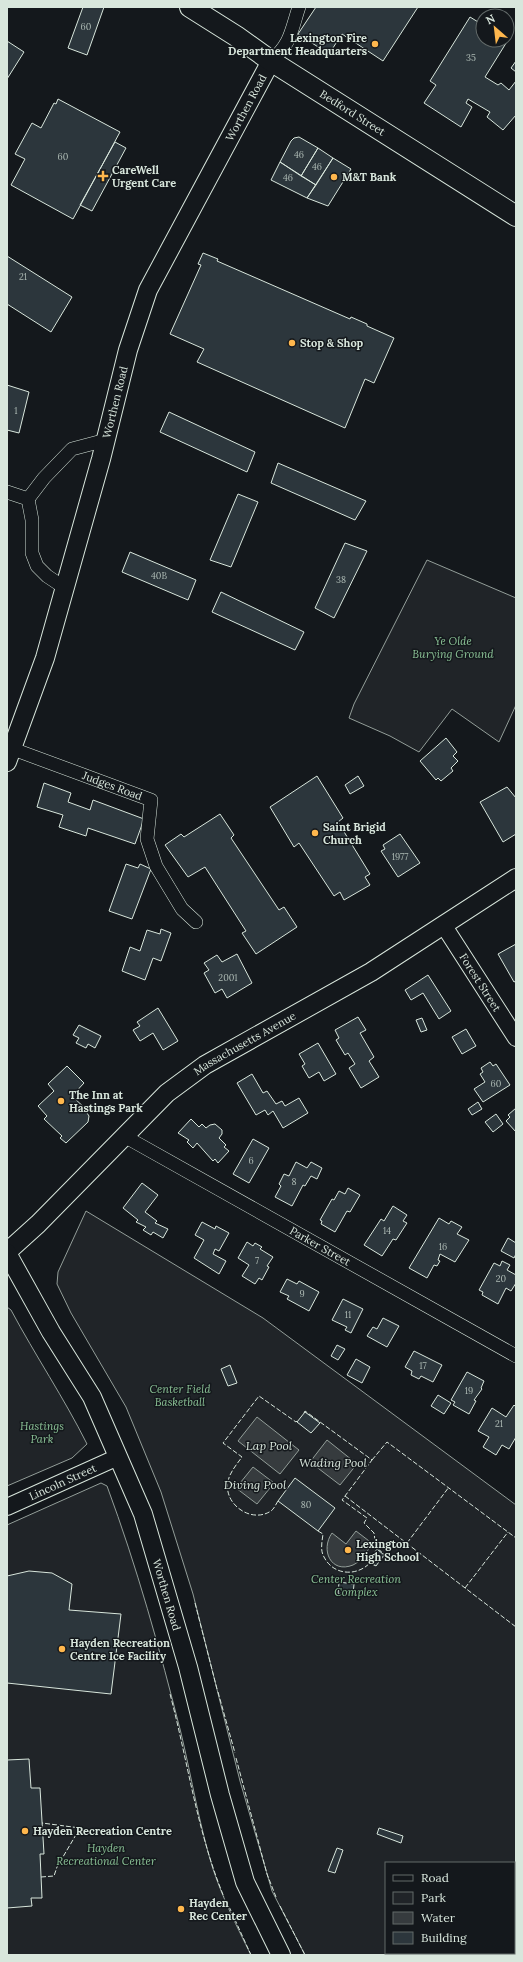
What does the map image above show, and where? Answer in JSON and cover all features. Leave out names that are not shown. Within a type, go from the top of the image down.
[{"type":"main road","name":"Bedford Street","points":[[190,7],[236,36],[271,61],[516,216]]},
{"type":"main road","name":"Worthen Road","points":[[10,756],[45,658],[106,440],[128,350],[148,290],[156,272],[271,61]]},
{"type":"main road","name":"Massachusetts Avenue","points":[[7,1253],[38,1224],[167,1093],[205,1065],[365,976],[516,878]]},
{"type":"main road","name":"Worthen Road","points":[[7,1253],[51,1332],[92,1397],[143,1514],[188,1667],[220,1795],[245,1882],[281,1955]]},
{"type":"street","points":[[271,61],[282,51],[289,41],[299,7]]},
{"type":"street","points":[[65,588],[47,576],[38,566],[32,553],[32,520],[28,499],[44,478],[72,448],[106,440]]},
{"type":"street","points":[[7,492],[28,499]]},
{"type":"street","name":"Judges Road","points":[[10,756],[151,800],[147,839],[156,866],[182,909],[196,922]]},
{"type":"street","name":"Forest Street","points":[[444,926],[516,1038]]},
{"type":"street","name":"Parker Street","points":[[124,1136],[516,1356]]},
{"type":"street","name":"Lincoln Street","points":[[7,1507],[118,1457]]},
{"type":"green space","name":"Ye Olde Burying Ground","points":[[427,560],[516,598],[516,705],[499,742],[452,709],[419,752],[390,736],[349,718],[354,704]]},
{"type":"green space","name":"Center Recreation Complex","points":[[86,1211],[263,1318],[516,1505],[516,1955],[305,1955],[272,1891],[240,1781],[193,1594],[161,1492],[126,1407],[71,1313],[57,1284],[58,1272]]},
{"type":"green space","name":"Hastings Park","points":[[7,1307],[11,1310],[87,1444],[72,1458],[7,1486]]},
{"type":"green space","name":"Hayden Recreational Center","points":[[101,1483],[107,1486],[118,1516],[165,1671],[213,1869],[235,1923],[251,1955],[7,1955],[7,1525]]},
{"type":"water","name":"Lap Pool","points":[[257,1417],[299,1450],[280,1474],[238,1441]]},
{"type":"water","name":"Wading Pool","points":[[327,1440],[357,1464],[340,1485],[310,1462]]},
{"type":"water","name":"Diving Pool","points":[[253,1467],[274,1483],[257,1504],[236,1488]]},
{"type":"water","points":[[356,1531],[373,1544],[362,1558],[353,1565],[345,1567],[339,1566],[330,1559],[328,1553],[327,1546],[332,1533],[346,1544]]},
{"type":"building","points":[[83,7],[104,7],[87,55],[68,48]]},
{"type":"building","name":"Lexington Fire Department Headquarters","points":[[316,7],[418,7],[383,61],[342,34],[329,54],[298,34]]},
{"type":"building","points":[[470,17],[475,20],[475,48],[503,48],[485,77],[498,85],[501,83],[509,90],[516,81],[516,115],[503,130],[487,117],[490,112],[468,99],[466,103],[472,107],[461,127],[424,103],[436,85],[430,81]]},
{"type":"building","points":[[7,41],[24,52],[7,79]]},
{"type":"building","points":[[516,61],[516,72],[511,68]]},
{"type":"building","points":[[58,99],[120,132],[73,219],[11,185],[25,159],[15,154],[32,123],[41,128],[54,103],[56,104]]},
{"type":"building","points":[[299,137],[318,148],[301,176],[280,162],[291,141],[294,138]]},
{"type":"building","name":"CareWell Urgent Care","points":[[115,142],[126,148],[92,211],[80,205]]},
{"type":"building","points":[[318,148],[333,158],[316,185],[301,176]]},
{"type":"building","name":"M&T Bank","points":[[333,158],[351,169],[328,206],[307,198]]},
{"type":"building","points":[[280,162],[316,185],[307,198],[271,180]]},
{"type":"building","name":"Stop & Shop","points":[[203,253],[218,259],[217,261],[350,319],[351,317],[367,324],[367,326],[394,338],[374,383],[365,379],[345,428],[197,362],[204,349],[170,334],[201,265],[198,264]]},
{"type":"building","points":[[7,256],[72,297],[51,332],[7,304]]},
{"type":"building","points":[[7,385],[29,392],[19,433],[7,430]]},
{"type":"building","points":[[169,412],[255,452],[247,472],[160,432]]},
{"type":"building","points":[[278,463],[366,501],[355,520],[271,483]]},
{"type":"building","points":[[238,494],[258,502],[231,567],[210,560]]},
{"type":"building","points":[[345,543],[367,551],[334,618],[315,608]]},
{"type":"building","points":[[130,552],[196,580],[188,600],[122,572]]},
{"type":"building","points":[[221,592],[304,632],[295,650],[212,612]]},
{"type":"building","points":[[446,738],[457,752],[453,756],[458,761],[451,768],[453,771],[441,781],[438,778],[436,780],[420,761]]},
{"type":"building","name":"Saint Brigid Church","points":[[317,776],[343,818],[338,822],[370,874],[365,877],[370,885],[344,900],[340,892],[334,896],[299,843],[294,847],[270,807]]},
{"type":"building","points":[[358,776],[364,786],[350,794],[345,785]]},
{"type":"building","points":[[44,783],[71,793],[68,802],[90,810],[93,800],[144,819],[135,844],[88,828],[86,836],[59,827],[63,815],[37,807]]},
{"type":"building","points":[[507,787],[516,798],[516,834],[503,842],[480,802]]},
{"type":"building","points":[[220,814],[234,835],[231,838],[279,910],[284,907],[297,927],[256,954],[242,933],[246,931],[205,867],[188,877],[165,845],[181,834],[184,837]]},
{"type":"building","points":[[400,834],[420,863],[398,877],[381,851],[385,849],[383,845]]},
{"type":"building","points":[[126,864],[138,868],[140,864],[151,869],[132,919],[109,911]]},
{"type":"building","points":[[161,929],[171,933],[161,961],[153,958],[145,980],[122,971],[130,947],[140,951],[147,930],[160,934]]},
{"type":"building","points":[[516,944],[516,981],[514,982],[498,954]]},
{"type":"building","points":[[237,954],[252,983],[227,998],[222,989],[215,993],[204,973],[209,970],[204,963],[217,955],[222,962]]},
{"type":"building","points":[[428,975],[451,1011],[439,1019],[423,993],[411,1000],[405,990]]},
{"type":"building","points":[[158,1008],[178,1041],[163,1050],[153,1033],[140,1041],[133,1030],[140,1026],[137,1022]]},
{"type":"building","points":[[358,1017],[366,1030],[360,1033],[374,1057],[369,1061],[379,1077],[361,1088],[349,1068],[355,1064],[348,1053],[345,1055],[336,1040],[339,1038],[335,1030]]},
{"type":"building","points":[[422,1018],[427,1030],[421,1032],[416,1020]]},
{"type":"building","points":[[79,1025],[101,1036],[95,1048],[88,1044],[86,1048],[76,1043],[79,1038],[73,1035]]},
{"type":"building","points":[[466,1029],[476,1046],[462,1054],[452,1037]]},
{"type":"building","points":[[318,1043],[336,1074],[324,1081],[319,1072],[309,1078],[302,1066],[305,1064],[299,1054]]},
{"type":"building","points":[[490,1062],[493,1066],[496,1064],[510,1085],[483,1102],[474,1089],[485,1082],[480,1074],[483,1072],[481,1068]]},
{"type":"building","name":"The Inn at Hastings Park","points":[[67,1066],[84,1083],[72,1096],[88,1111],[87,1113],[89,1116],[88,1122],[66,1143],[60,1138],[62,1136],[44,1119],[47,1116],[38,1106],[54,1091],[48,1084]]},
{"type":"building","points":[[252,1074],[263,1093],[267,1091],[276,1104],[282,1101],[285,1106],[299,1098],[308,1113],[283,1128],[273,1111],[268,1115],[265,1110],[256,1115],[237,1083]]},
{"type":"building","points":[[478,1102],[482,1109],[472,1115],[468,1109]]},
{"type":"building","points":[[516,1108],[516,1132],[506,1121],[510,1117],[508,1115]]},
{"type":"building","points":[[496,1114],[503,1124],[493,1132],[485,1122]]},
{"type":"building","points":[[191,1119],[199,1127],[202,1124],[206,1128],[215,1124],[222,1130],[222,1134],[219,1138],[226,1145],[224,1147],[229,1151],[218,1163],[215,1159],[213,1161],[197,1143],[193,1148],[187,1142],[189,1140],[178,1133]]},
{"type":"building","points":[[253,1139],[269,1148],[249,1183],[233,1174]]},
{"type":"building","points":[[296,1162],[307,1168],[311,1162],[322,1168],[317,1179],[311,1176],[305,1186],[303,1185],[292,1206],[275,1197],[281,1186],[279,1184],[284,1174],[289,1176]]},
{"type":"building","points":[[142,1183],[158,1195],[145,1212],[157,1221],[155,1223],[168,1229],[163,1238],[153,1232],[151,1235],[143,1230],[146,1227],[136,1222],[138,1220],[123,1208]]},
{"type":"building","points":[[348,1188],[360,1195],[350,1212],[347,1211],[335,1232],[321,1224],[322,1221],[320,1220],[332,1199],[334,1200],[339,1191],[345,1194]]},
{"type":"building","points":[[393,1206],[407,1215],[403,1221],[407,1223],[396,1240],[393,1239],[382,1256],[364,1245],[381,1219],[384,1221]]},
{"type":"building","points":[[439,1218],[449,1224],[451,1221],[462,1227],[457,1234],[469,1240],[455,1262],[440,1254],[438,1260],[440,1261],[437,1266],[434,1265],[427,1278],[409,1268]]},
{"type":"building","points":[[202,1222],[215,1229],[216,1226],[229,1233],[219,1251],[215,1249],[213,1254],[226,1261],[219,1274],[194,1258],[204,1240],[195,1235]]},
{"type":"building","points":[[508,1238],[516,1243],[516,1254],[514,1258],[501,1251]]},
{"type":"building","points":[[247,1242],[253,1246],[255,1243],[262,1247],[260,1249],[273,1257],[267,1266],[269,1267],[262,1280],[259,1278],[255,1284],[242,1276],[249,1265],[238,1258]]},
{"type":"building","points":[[502,1261],[510,1265],[507,1270],[516,1275],[516,1283],[511,1291],[506,1288],[498,1304],[482,1295],[483,1292],[479,1290],[494,1263],[500,1266]]},
{"type":"building","points":[[287,1279],[297,1284],[299,1281],[319,1292],[309,1311],[287,1299],[289,1296],[280,1292]]},
{"type":"building","points":[[343,1299],[363,1309],[351,1333],[345,1330],[347,1327],[332,1320]]},
{"type":"building","points":[[383,1318],[399,1326],[387,1347],[367,1336],[373,1327],[377,1329]]},
{"type":"building","points":[[337,1345],[345,1349],[338,1360],[331,1356]]},
{"type":"building","points":[[414,1351],[442,1365],[433,1382],[421,1376],[419,1379],[411,1375],[412,1371],[405,1367]]},
{"type":"building","points":[[356,1359],[370,1367],[362,1383],[347,1375]]},
{"type":"building","points":[[230,1365],[237,1383],[228,1386],[221,1369]]},
{"type":"building","points":[[467,1372],[484,1381],[481,1388],[482,1389],[474,1400],[476,1401],[469,1414],[453,1405],[455,1402],[451,1400]]},
{"type":"building","points":[[438,1395],[451,1403],[444,1414],[431,1406]]},
{"type":"building","points":[[514,1405],[516,1407],[516,1437],[509,1449],[502,1445],[496,1455],[483,1447],[489,1437],[478,1431],[492,1408],[506,1417]]},
{"type":"building","points":[[305,1412],[320,1423],[311,1433],[297,1422]]},
{"type":"building","points":[[295,1478],[335,1508],[318,1531],[278,1501]]},
{"type":"building","points":[[377,1549],[384,1555],[376,1566],[369,1561]]},
{"type":"building","name":"Hayden Recreation Centre Ice Facility","points":[[29,1571],[52,1573],[72,1584],[69,1610],[121,1614],[111,1694],[7,1683],[7,1576]]},
{"type":"building","points":[[339,1582],[354,1584],[353,1595],[338,1594]]},
{"type":"building","name":"Hayden Recreation Centre","points":[[29,1759],[31,1788],[40,1788],[44,1854],[40,1854],[42,1898],[31,1898],[32,1906],[7,1908],[7,1760]]},
{"type":"building","points":[[379,1828],[403,1836],[401,1843],[377,1834]]},
{"type":"building","points":[[337,1848],[343,1850],[335,1873],[328,1871]]},
{"type":"fence","points":[[278,1501],[271,1511],[255,1515],[240,1510],[234,1504],[230,1497],[228,1481],[232,1471],[242,1457],[223,1443],[259,1396],[296,1422],[297,1421]]},
{"type":"fence","points":[[304,1413],[305,1411],[372,1460],[342,1500],[367,1518],[364,1523],[374,1533],[376,1547],[385,1555],[382,1559]]},
{"type":"fence","points":[[372,1460],[387,1442],[516,1538]]},
{"type":"fence","points":[[407,1543],[449,1487]]},
{"type":"fence","points":[[345,1496],[516,1627]]},
{"type":"fence","points":[[318,1531],[323,1534],[322,1552],[324,1557],[333,1568],[345,1572],[352,1572],[364,1568],[370,1563],[376,1566]]},
{"type":"fence","points":[[465,1588],[508,1532]]},
{"type":"fence","points":[[195,1603],[217,1689]]},
{"type":"fence","points":[[218,1692],[235,1753]]},
{"type":"fence","points":[[170,1694],[200,1822],[224,1897]]},
{"type":"fence","points":[[236,1758],[267,1874],[276,1897]]},
{"type":"fence","points":[[41,1877],[54,1876],[57,1867],[80,1828],[42,1823]]},
{"type":"fence","points":[[226,1900],[251,1955]]},
{"type":"fence","points":[[280,1906],[305,1955]]},
{"type":"place","name":"Lexington Fire Department Headquarters","points":[[375,44]]},
{"type":"place","name":"CareWell Urgent Care","points":[[103,176]]},
{"type":"place","name":"M&T Bank","points":[[334,177]]},
{"type":"place","name":"Stop & Shop","points":[[292,343]]},
{"type":"place","name":"Saint Brigid Church","points":[[315,833]]},
{"type":"place","name":"The Inn at Hastings Park","points":[[61,1101]]},
{"type":"place","name":"Lexington High School","points":[[348,1550]]},
{"type":"place","name":"Hayden Recreation Centre Ice Facility","points":[[62,1649]]},
{"type":"place","name":"Hayden Recreation Centre","points":[[25,1831]]},
{"type":"place","name":"Hayden Rec Center","points":[[181,1909]]},
{"type":"park label","name":"Center Field Basketball","points":[[180,1395]]}]
